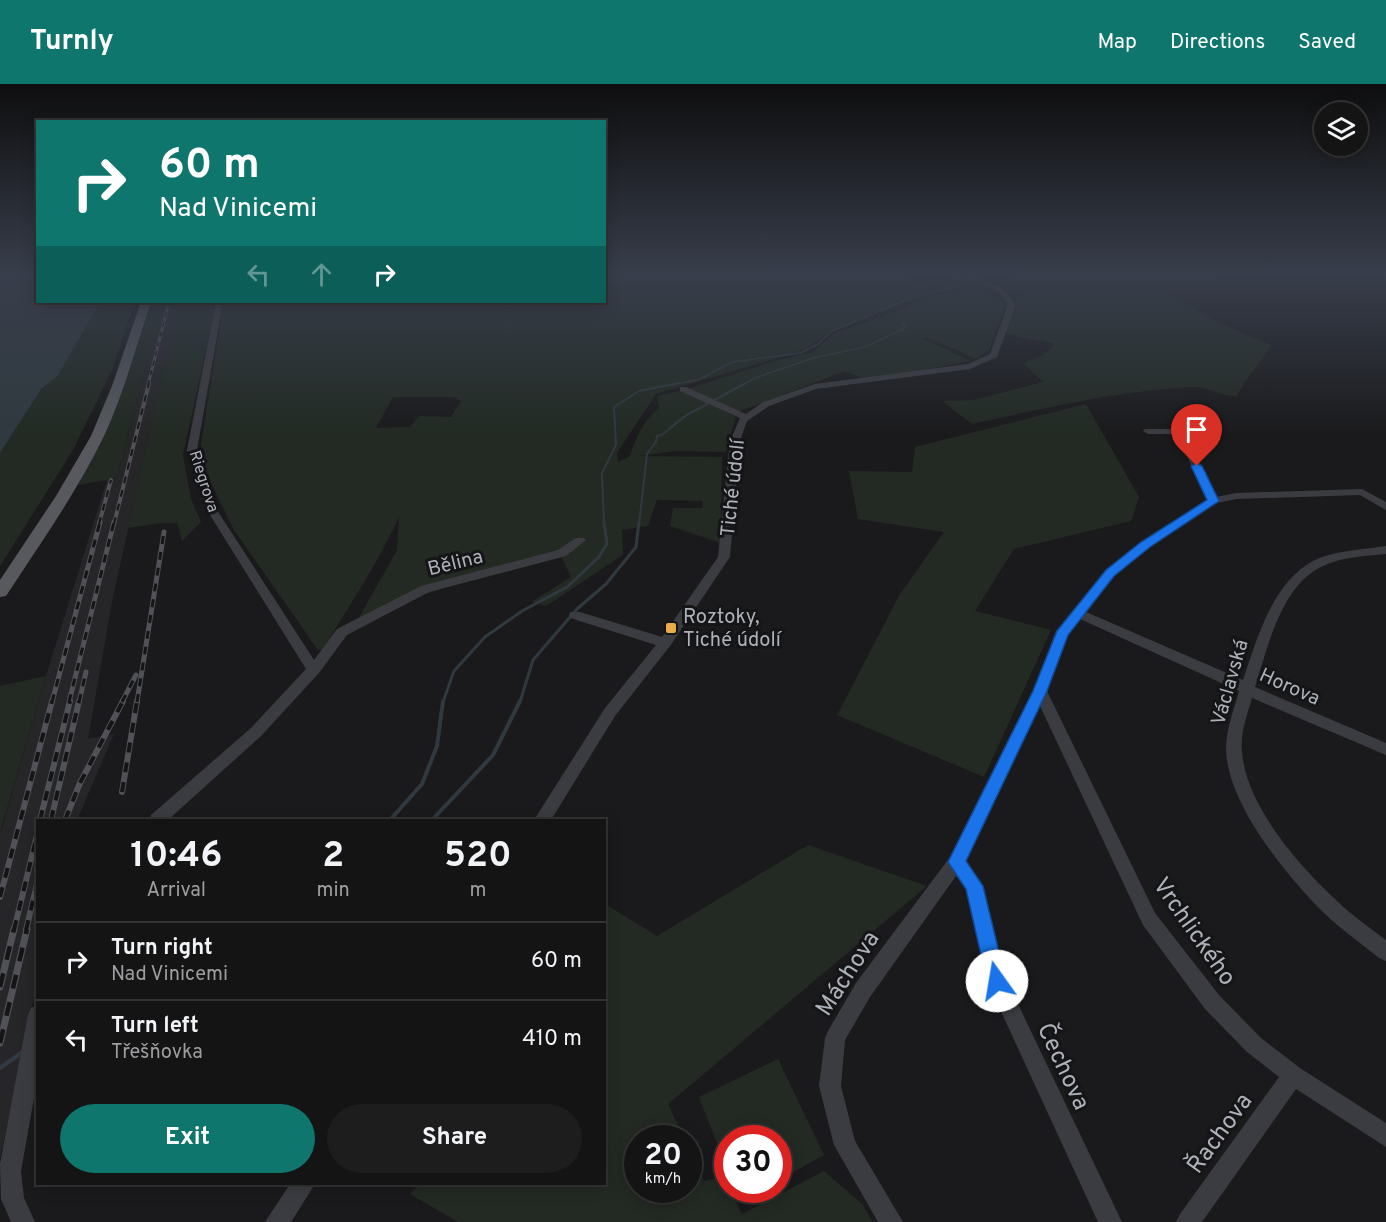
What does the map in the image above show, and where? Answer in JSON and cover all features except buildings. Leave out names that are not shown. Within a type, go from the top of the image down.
[{"type":"main road","points":[[0,592],[74,478],[97,436],[137,328]]},
{"type":"street","name":"Riegrova","points":[[214,328],[192,450],[210,507],[314,670]]},
{"type":"street","name":"Tiché údolí","points":[[543,819],[610,712],[665,644],[708,583],[723,556],[735,441],[739,426],[746,417],[776,400],[815,387],[941,371],[985,361],[994,355],[1005,328]]},
{"type":"street","points":[[683,389],[746,417]]},
{"type":"street","points":[[1148,431],[1203,431]]},
{"type":"street","points":[[1180,431],[1213,501],[1236,495],[1362,492],[1386,507]]},
{"type":"street","name":"Máchova","points":[[891,1222],[845,1145],[830,1086],[835,1038],[863,990],[956,862],[1040,691],[1061,634],[1079,615],[1110,573],[1146,545],[1213,501]]},
{"type":"street","name":"Bělina","points":[[314,670],[342,632],[425,589],[562,553],[573,548],[580,540]]},
{"type":"street","name":"Václavská","points":[[1386,550],[1340,556],[1317,564],[1298,578],[1272,615],[1246,689],[1234,736],[1236,769],[1252,806],[1282,855],[1322,898],[1386,952]]},
{"type":"street","points":[[575,615],[665,644]]},
{"type":"street","name":"Horova","points":[[1079,615],[1386,749]]},
{"type":"street","points":[[158,819],[256,732],[314,670]]},
{"type":"street","name":"Vrchlického","points":[[1040,691],[1149,919],[1212,1002],[1254,1045],[1293,1075],[1386,1136]]},
{"type":"street","name":"Čechova","points":[[956,862],[974,886],[997,981],[1110,1222]]},
{"type":"street","points":[[23,1222],[15,1206],[10,1171],[36,1024]]},
{"type":"street","name":"Řachova","points":[[1188,1222],[1293,1075]]},
{"type":"street","points":[[277,1222],[303,1185]]},
{"type":"shaded area","points":[[0,328],[85,328],[57,377],[42,388],[0,453]]},
{"type":"shaded area","points":[[85,328],[126,328],[112,370],[73,450],[0,566],[0,453],[42,388],[57,377]]},
{"type":"shaded area","points":[[143,328],[156,328],[117,478],[78,485],[101,440]]},
{"type":"shaded area","points":[[156,328],[172,328],[112,602],[88,739],[114,734],[77,819],[36,819],[36,988],[0,1159],[0,835],[46,676],[107,480],[117,478]]},
{"type":"shaded area","points":[[172,328],[210,328],[183,455],[191,499],[201,522],[182,541],[177,523],[128,528]]},
{"type":"shaded area","points":[[220,328],[838,328],[804,350],[656,394],[617,453],[618,462],[630,456],[641,430],[659,408],[657,396],[683,390],[736,417],[724,452],[676,451],[640,456],[722,457],[721,543],[670,526],[673,508],[703,508],[702,501],[657,500],[648,526],[622,530],[623,555],[546,606],[531,602],[571,577],[561,556],[547,553],[388,607],[356,623],[397,550],[399,517],[353,600],[323,649],[318,650],[234,530],[207,475],[201,444]],"holes":[[[393,397],[454,397],[461,401],[451,417],[419,416],[410,427],[376,428]]]},
{"type":"shaded area","points":[[849,328],[997,328],[989,350],[976,359],[927,337],[923,339],[971,361],[888,376],[860,378],[845,371],[738,412],[688,389],[774,361],[813,352],[835,333]]},
{"type":"shaded area","points":[[1008,328],[1232,328],[1271,345],[1237,396],[1199,387],[1165,389],[1081,401],[972,424],[942,401],[973,400],[1043,382],[1023,363],[1044,355],[1055,344],[1005,334]]},
{"type":"shaded area","points":[[1086,404],[1139,497],[1131,521],[1014,549],[975,611],[1051,630],[984,777],[837,715],[900,594],[944,532],[858,519],[849,471],[912,472],[915,447]]},
{"type":"shaded area","points":[[46,676],[2,826],[0,835],[0,686]]},
{"type":"shaded area","points":[[808,845],[927,886],[668,1104],[678,1125],[624,1125],[624,1203],[702,1203],[702,1176],[704,1181],[714,1179],[714,1203],[736,1203],[742,1214],[763,1203],[792,1203],[792,1188],[824,1171],[862,1204],[873,1222],[458,1222],[410,1194],[419,1185],[606,1185],[606,905],[657,936]]},
{"type":"shaded area","points":[[778,1059],[824,1155],[792,1173],[792,1125],[714,1125],[714,1136],[699,1097]]},
{"type":"waterway","points":[[672,385],[700,379],[732,362],[801,353],[818,344],[832,331],[839,328]]},
{"type":"waterway","points":[[743,385],[755,378],[813,358],[865,347],[904,328]]},
{"type":"waterway","points":[[604,524],[602,473],[616,445],[614,407],[639,391],[679,383]]},
{"type":"waterway","points":[[639,524],[647,454],[656,442],[657,436],[663,434],[685,416],[746,383]]},
{"type":"waterway","points":[[443,702],[454,671],[485,637],[522,611],[567,587],[598,558],[607,544],[604,522]]},
{"type":"waterway","points":[[520,702],[533,660],[577,609],[606,584],[636,547],[639,522]]},
{"type":"waterway","points":[[391,819],[422,784],[437,746],[443,701]]},
{"type":"waterway","points":[[433,819],[493,755],[520,701]]},
{"type":"waterway","points":[[0,1068],[24,1051]]},
{"type":"railway","points":[[148,385],[162,328]]},
{"type":"railway","points":[[114,524],[149,383]]},
{"type":"railway","points":[[99,524],[111,480]]},
{"type":"railway","points":[[52,702],[100,522]]},
{"type":"railway","points":[[69,702],[114,522]]},
{"type":"railway","points":[[137,702],[164,532]]},
{"type":"railway","points":[[79,702],[86,672]]},
{"type":"railway","points":[[122,702],[136,675]]},
{"type":"railway","points":[[0,897],[52,701]]},
{"type":"railway","points":[[40,819],[70,701]]},
{"type":"railway","points":[[51,819],[79,701]]},
{"type":"railway","points":[[65,819],[80,783],[123,701]]},
{"type":"railway","points":[[122,792],[137,701]]},
{"type":"railway","points":[[14,930],[36,839]]},
{"type":"railway","points":[[26,930],[36,888]]},
{"type":"railway","points":[[0,987],[14,929]]},
{"type":"railway","points":[[0,1043],[27,929]]},
{"type":"place","name":"Roztoky, Tiché údolí","points":[[671,628]]},
{"type":"route","points":[[997,981],[974,886],[956,862],[1040,691],[1061,634],[1079,615],[1110,573],[1146,545],[1213,501],[1197,466]]}]
